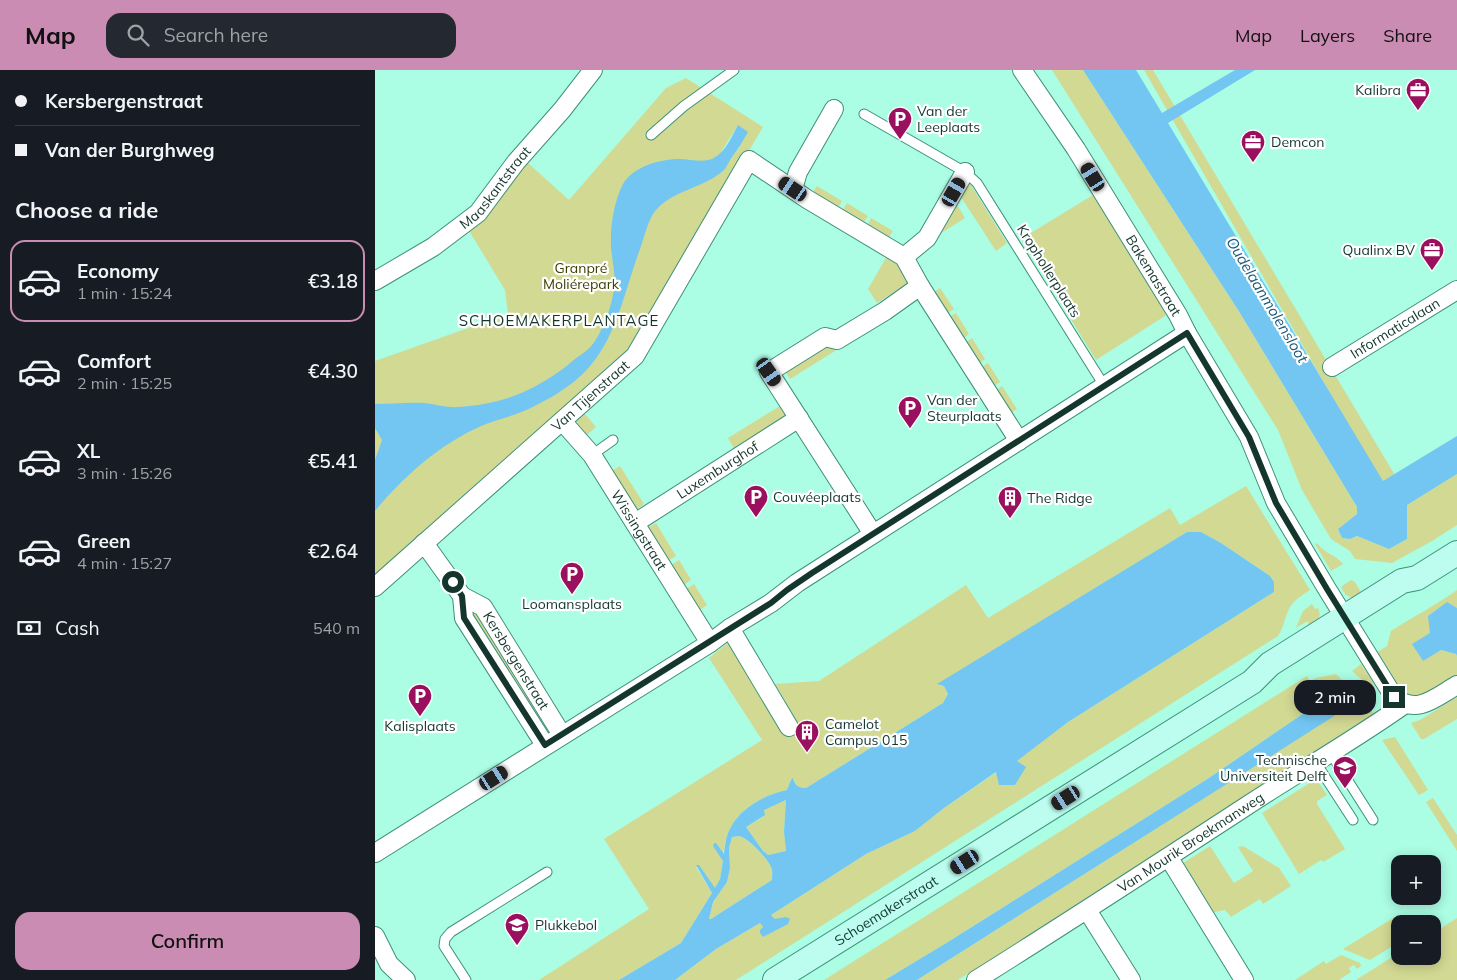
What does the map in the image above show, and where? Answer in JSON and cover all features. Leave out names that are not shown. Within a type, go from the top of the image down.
[{"type":"main road","name":"Schoemakerstraat","points":[[775,980],[1252,682],[1276,675],[1348,623],[1409,592],[1417,578],[1457,553]]},
{"type":"street","name":"Maaskantstraat","points":[[375,281],[433,247],[478,213],[516,162],[593,70]]},
{"type":"street","name":"Bakemastraat","points":[[1022,70],[1119,218],[1178,315],[1249,437],[1276,503],[1348,623],[1394,697],[1405,704]]},
{"type":"street","points":[[834,110],[798,172],[791,193],[904,257],[920,286],[1019,441]]},
{"type":"street","name":"Van Tijenstraat","points":[[375,587],[635,356],[749,160],[791,193]]},
{"type":"street","points":[[904,257],[927,238],[965,172]]},
{"type":"street","points":[[873,534],[769,372],[825,337],[837,340],[885,311],[920,286]]},
{"type":"street","name":"Informaticalaan","points":[[1332,367],[1457,290]]},
{"type":"street","points":[[375,853],[710,643],[730,628],[771,603],[792,586],[1187,333]]},
{"type":"street","name":"Luxemburghof","points":[[635,523],[799,418]]},
{"type":"street","name":"Wissingstraat","points":[[562,421],[592,455],[710,643]]},
{"type":"street","name":"Kersbergenstraat","points":[[424,543],[462,596],[483,607],[562,735]]},
{"type":"street","name":"Kersbergenstraat","points":[[462,596],[464,618],[545,745]]},
{"type":"street","points":[[730,628],[789,727]]},
{"type":"street","points":[[1405,704],[1419,706],[1457,685]]},
{"type":"street","name":"Van Mourik Broekmanweg","points":[[977,980],[1169,858],[1405,704]]},
{"type":"street","points":[[1169,858],[1244,980]]},
{"type":"street","points":[[1087,910],[1131,980]]},
{"type":"street","points":[[375,936],[389,964],[405,980]]},
{"type":"lane","points":[[651,135],[685,106],[734,70]]},
{"type":"lane","points":[[864,114],[965,172]]},
{"type":"lane","name":"Krophollerplaats","points":[[965,172],[977,183],[1105,387]]},
{"type":"lane","points":[[592,455],[613,440]]},
{"type":"lane","points":[[1324,758],[1373,820]]},
{"type":"lane","points":[[1324,758],[1353,820]]},
{"type":"lane","points":[[466,980],[444,946],[445,938],[451,932],[547,872]]},
{"type":"green space","points":[[1052,70],[1083,70],[1240,313],[1357,507],[1357,514],[1338,529],[1342,538],[1350,539],[1357,536],[1389,549],[1407,539],[1407,505],[1457,474],[1457,525],[1392,563],[1355,559],[1350,551],[1331,539],[1302,490],[1278,430]]},
{"type":"green space","points":[[1144,70],[1153,70],[1399,482],[1383,485]]},
{"type":"green space","name":"Granpré Moliérepark","points":[[686,78],[763,127],[630,353],[375,581],[375,361],[508,314],[505,290],[468,229],[528,163],[569,200],[666,88]],"holes":[[[738,125],[739,148],[730,159],[721,152]]]},
{"type":"green space","points":[[969,182],[1007,243],[996,251],[959,194]]},
{"type":"green space","points":[[817,186],[842,201],[837,210],[811,195]]},
{"type":"green space","points":[[1093,195],[1168,314],[1096,360],[1021,239]]},
{"type":"green space","points":[[955,201],[965,218],[935,237]]},
{"type":"green space","points":[[847,203],[868,216],[862,225],[841,213]]},
{"type":"green space","points":[[871,218],[893,231],[887,240],[866,228]]},
{"type":"green space","points":[[887,256],[898,263],[910,282],[877,303],[868,289]]},
{"type":"green space","points":[[940,288],[954,309],[945,315],[932,294]]},
{"type":"green space","points":[[956,313],[969,334],[961,340],[947,318]]},
{"type":"green space","points":[[972,338],[985,359],[977,365],[963,344]]},
{"type":"green space","points":[[829,341],[835,351],[790,379],[784,369]]},
{"type":"green space","points":[[988,363],[1000,382],[991,388],[979,369]]},
{"type":"green space","points":[[1002,386],[1017,409],[1008,415],[994,392]]},
{"type":"green space","points":[[780,406],[789,421],[737,454],[728,438]]},
{"type":"green space","points":[[585,414],[596,427],[587,435],[576,422]]},
{"type":"green space","points":[[620,466],[644,504],[634,511],[610,472]]},
{"type":"green space","points":[[1246,486],[1310,590],[1297,599],[1290,607],[1278,636],[736,980],[675,980],[716,949],[760,923],[763,927],[775,919],[771,915],[866,854],[915,831],[944,808],[1016,761],[1068,722],[1274,592],[1274,582],[1270,576],[1201,532],[1187,532],[938,684],[944,686],[948,694],[943,703],[806,788],[801,788],[795,783],[794,779],[791,780],[787,790],[763,798],[748,808],[735,820],[729,830],[723,854],[716,843],[713,843],[723,861],[720,879],[715,889],[699,865],[696,867],[712,893],[681,943],[619,980],[539,980],[649,909],[604,839],[762,740],[709,658],[730,641],[781,721],[786,702],[775,684],[819,681],[966,585],[988,618],[1170,508],[1180,525]]},
{"type":"green space","points":[[656,523],[676,556],[666,562],[646,529]]},
{"type":"green space","points":[[1317,543],[1343,564],[1331,571],[1315,544]]},
{"type":"green space","points":[[679,560],[691,580],[682,586],[670,566]]},
{"type":"green space","points":[[1351,580],[1355,582],[1364,597],[1354,599],[1346,595],[1341,588]]},
{"type":"green space","points":[[694,584],[707,605],[698,611],[685,590]]},
{"type":"green space","points":[[1457,590],[1457,608],[1447,603],[1428,616],[1441,650],[1456,654],[1457,656],[1457,676],[1436,690],[1415,698],[1403,694],[1376,653],[1387,646],[1391,631]]},
{"type":"green space","points":[[1312,604],[1319,611],[1317,621],[1311,627],[1307,621],[1296,628],[1303,611]]},
{"type":"green space","points":[[477,609],[546,719],[537,724],[468,615]]},
{"type":"green space","points":[[1361,664],[1371,679],[1376,692],[1352,671]]},
{"type":"green space","points":[[1336,674],[1370,708],[1374,714],[1369,719],[958,980],[917,980],[1338,713],[1329,696],[1209,778],[885,980],[824,980],[1307,676],[1310,681]]},
{"type":"green space","points":[[1457,697],[1457,719],[1421,739],[1411,723],[1420,720]]},
{"type":"green space","points":[[1395,737],[1428,790],[1419,795],[1382,740]]},
{"type":"green space","points":[[1316,779],[1327,795],[1317,801],[1317,804],[1345,849],[1323,862],[1321,860],[1299,874],[1262,813]]},
{"type":"green space","points":[[1433,798],[1457,835],[1457,851],[1426,802]]},
{"type":"green space","points":[[786,800],[784,832],[786,851],[768,855],[746,827],[763,817],[763,810]]},
{"type":"green space","points":[[739,836],[752,844],[769,863],[772,869],[772,880],[709,919],[713,902],[727,882],[730,868],[729,848],[732,837]]},
{"type":"green space","points":[[1210,846],[1234,883],[1253,871],[1238,847],[1243,846],[1279,868],[1291,886],[1263,904],[1260,899],[1231,917],[1225,910],[1210,913],[1180,865]]},
{"type":"green space","points":[[1457,918],[1457,980],[1356,980],[1391,958],[1391,965],[1441,965],[1441,928]]},
{"type":"green space","points":[[1391,919],[1391,947],[1370,960],[1343,949]]},
{"type":"green space","points":[[1341,955],[1360,963],[1361,966],[1357,969],[1354,965],[1349,968],[1351,972],[1339,980],[1295,980],[1324,961],[1326,964]]},
{"type":"water","name":"Oudelaanmolensloot","points":[[1083,70],[1136,70],[1162,113],[1235,70],[1255,70],[1168,123],[1383,481],[1457,436],[1457,474],[1407,505],[1407,539],[1389,549],[1357,536],[1350,539],[1342,538],[1338,529],[1357,514],[1357,507],[1240,313]]},
{"type":"water","points":[[738,125],[748,132],[724,170],[707,182],[668,200],[653,214],[609,337],[589,367],[570,385],[544,401],[519,413],[481,426],[451,442],[423,462],[375,511],[375,460],[382,440],[375,428],[375,404],[418,403],[454,407],[491,403],[506,399],[535,386],[583,353],[595,341],[607,316],[613,295],[614,273],[611,231],[617,198],[627,178],[639,169],[662,161],[676,159],[710,160],[725,147]]},
{"type":"water","points":[[1187,532],[1201,532],[1221,543],[1270,576],[1274,582],[1274,592],[1068,722],[1017,761],[1026,767],[1015,785],[999,785],[996,772],[944,808],[915,831],[866,854],[771,915],[775,919],[786,917],[790,919],[788,924],[763,937],[760,930],[763,927],[760,923],[716,949],[675,980],[619,980],[681,943],[712,893],[696,865],[699,865],[715,888],[720,879],[723,861],[713,846],[714,843],[724,854],[729,830],[741,814],[763,798],[787,790],[793,778],[798,786],[806,788],[943,703],[948,694],[944,686],[937,684]],"holes":[[[786,800],[784,832],[786,851],[768,855],[746,827],[765,815],[764,810]],[[739,836],[752,844],[766,859],[772,869],[772,880],[709,919],[713,902],[727,882],[730,868],[729,848],[732,837]]]},
{"type":"water","points":[[1447,602],[1457,608],[1457,656],[1456,654],[1441,650],[1423,661],[1412,644],[1430,633],[1428,616]]},
{"type":"water","points":[[1329,696],[1339,713],[917,980],[885,980],[1209,778]]},
{"type":"place","name":"Kalibra","points":[[1418,111]]},
{"type":"place","name":"Van der Leeplaats","points":[[900,140]]},
{"type":"place","name":"Demcon","points":[[1253,163]]},
{"type":"place","name":"Qualinx BV","points":[[1432,271]]},
{"type":"place","name":"Van der Steurplaats","points":[[910,429]]},
{"type":"place","name":"Couvéeplaats","points":[[756,518]]},
{"type":"place","name":"The Ridge","points":[[1010,519]]},
{"type":"place","name":"Loomansplaats","points":[[572,595]]},
{"type":"place","name":"Kalisplaats","points":[[420,717]]},
{"type":"place","name":"Camelot Campus 015","points":[[807,753]]},
{"type":"place","name":"Technische Universiteit Delft","points":[[1345,789]]},
{"type":"place","name":"Plukkebol","points":[[517,946]]},
{"type":"district","name":"SCHOEMAKERPLANTAGE","points":[[559,321]]},
{"type":"route","points":[[453,582],[462,596],[464,618],[545,745],[710,643],[730,628],[771,603],[812,573],[1187,333],[1249,437],[1276,503],[1394,697]]}]
